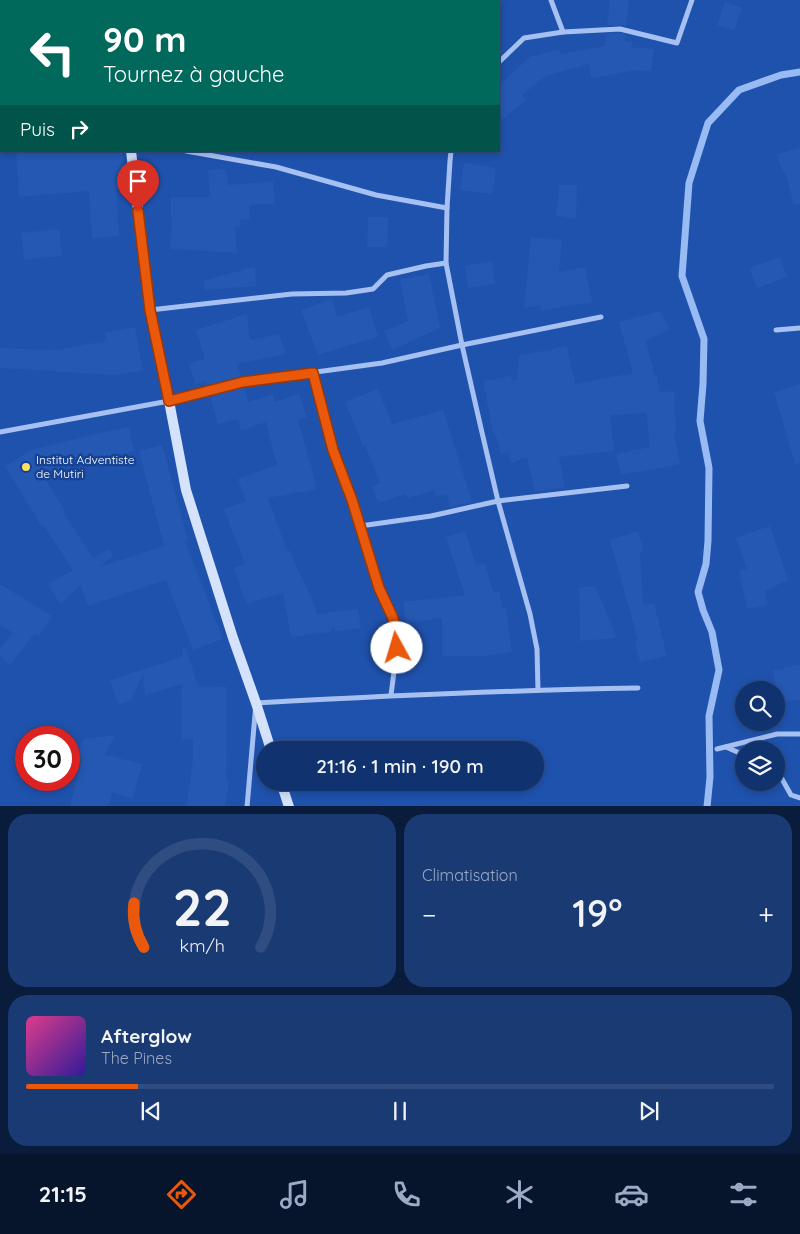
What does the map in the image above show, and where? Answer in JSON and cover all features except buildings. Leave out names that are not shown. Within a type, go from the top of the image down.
[{"type":"street","points":[[551,0],[563,32]]},
{"type":"street","points":[[500,61],[524,38],[563,32],[620,29],[677,43],[692,0]]},
{"type":"street","points":[[131,152],[150,310],[186,490],[268,741]]},
{"type":"street","points":[[192,152],[276,167],[376,195],[447,208]]},
{"type":"street","points":[[452,152],[447,208],[446,263],[462,345],[498,501],[530,614],[537,649],[538,690]]},
{"type":"street","points":[[150,310],[292,294],[346,293],[373,289],[387,275],[446,263]]},
{"type":"street","points":[[0,432],[169,401],[243,382],[382,363],[601,317]]},
{"type":"street","points":[[776,330],[800,328]]},
{"type":"street","points":[[313,373],[333,450],[347,486],[379,588],[393,618],[397,648],[390,695]]},
{"type":"street","points":[[360,526],[431,516],[498,501],[627,486]]},
{"type":"street","points":[[256,703],[390,695],[638,688]]},
{"type":"street","points":[[247,806],[256,703]]},
{"type":"street","points":[[717,749],[777,734],[800,734]]},
{"type":"street","points":[[725,747],[735,751]]},
{"type":"street","points":[[785,784],[791,795],[800,798]]},
{"type":"street","points":[[285,791],[289,806]]},
{"type":"shaded area","points":[[500,0],[800,0],[800,806],[0,806],[0,152],[500,152]]},
{"type":"waterway","points":[[707,806],[710,777],[709,716],[719,670],[712,632],[698,592],[706,564],[709,468],[700,421],[704,339],[682,276],[689,183],[708,123],[739,90],[781,75],[800,72]]},
{"type":"place","name":"Institut Adventiste de Mutiri","points":[[26,467]]},
{"type":"route","points":[[138,211],[150,310],[169,401],[243,382],[313,373],[333,450],[352,500],[379,588],[393,618],[397,648]]}]
